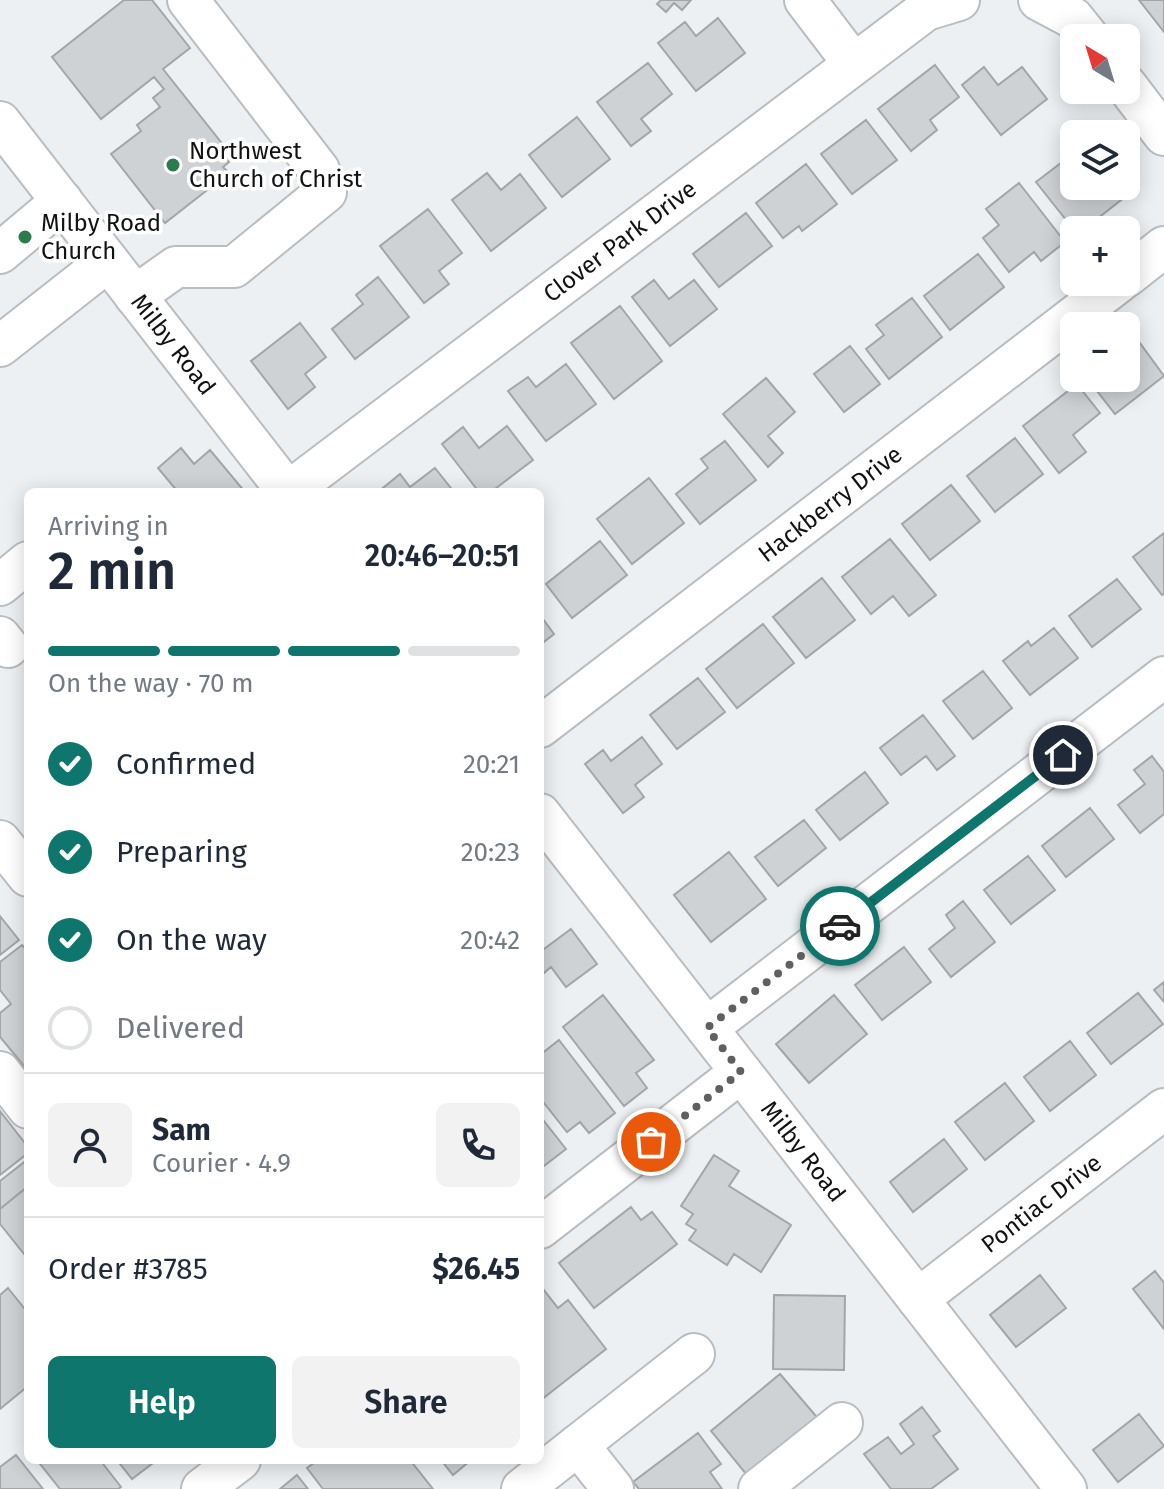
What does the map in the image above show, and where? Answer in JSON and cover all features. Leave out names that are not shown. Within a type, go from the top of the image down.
[{"type":"street","points":[[135,296],[176,267],[234,267],[326,192],[319,170],[188,0]]},
{"type":"street","points":[[805,0],[853,63]]},
{"type":"street","name":"Clover Park Drive","points":[[293,488],[853,63],[926,10],[959,0]]},
{"type":"street","points":[[1039,0],[1073,18],[1078,24]]},
{"type":"street","points":[[1140,103],[1164,135]]},
{"type":"street","name":"Milby Road","points":[[0,122],[285,488]]},
{"type":"street","points":[[0,253],[62,201]]},
{"type":"street","points":[[1140,266],[1164,247]]},
{"type":"street","points":[[0,346],[108,261]]},
{"type":"street","name":"Hackberry Drive","points":[[544,724],[1101,296]]},
{"type":"street","points":[[0,585],[24,565]]},
{"type":"street","points":[[707,1028],[1164,677]]},
{"type":"street","name":"Milby Road","points":[[544,819],[918,1299],[1052,1484]]},
{"type":"street","points":[[0,1072],[24,1103]]},
{"type":"street","points":[[544,1225],[741,1072]]},
{"type":"street","name":"Pontiac Drive","points":[[918,1299],[1164,1109]]},
{"type":"street","points":[[522,1489],[694,1354]]},
{"type":"street","points":[[759,1489],[842,1423]]},
{"type":"street","points":[[578,1445],[613,1489]]},
{"type":"street","points":[[202,1489],[235,1464]]},
{"type":"building","points":[[124,0],[152,0],[190,48],[163,69],[224,146],[220,150],[229,162],[223,167],[229,173],[165,223],[111,154],[141,131],[137,125],[160,107],[153,98],[164,89],[154,77],[101,119],[52,57]]},
{"type":"building","points":[[661,0],[691,0],[682,10],[674,3],[666,12],[657,4]]},
{"type":"building","points":[[1139,0],[1164,0],[1164,32]]},
{"type":"building","points":[[718,18],[745,53],[696,91],[658,43],[685,22],[696,36]]},
{"type":"building","points":[[648,63],[672,94],[641,119],[651,131],[631,146],[597,102]]},
{"type":"building","points":[[935,65],[959,97],[930,120],[937,130],[911,151],[878,109]]},
{"type":"building","points":[[984,67],[998,85],[1022,67],[1047,99],[1001,135],[962,85]]},
{"type":"building","points":[[577,117],[610,159],[562,197],[529,155]]},
{"type":"building","points":[[866,120],[897,160],[852,194],[821,154]]},
{"type":"building","points":[[806,164],[837,204],[802,231],[799,226],[783,238],[756,203]]},
{"type":"building","points":[[1060,164],[1060,200],[1121,200],[1101,216],[1063,216],[1036,182]]},
{"type":"building","points":[[487,173],[501,190],[520,174],[546,208],[491,251],[452,200]]},
{"type":"building","points":[[1019,183],[1060,236],[1060,246],[1041,261],[1034,252],[1009,272],[983,238],[999,225],[986,209]]},
{"type":"building","points":[[428,209],[462,253],[439,271],[449,284],[424,303],[380,246]]},
{"type":"building","points":[[746,213],[772,246],[719,287],[693,254]]},
{"type":"building","points":[[978,254],[1004,287],[950,330],[924,296]]},
{"type":"building","points":[[378,277],[409,317],[355,359],[332,329],[363,304],[356,295]]},
{"type":"building","points":[[654,280],[669,299],[694,280],[717,309],[670,346],[632,297]]},
{"type":"building","points":[[912,298],[942,337],[889,379],[866,349],[884,335],[876,325]]},
{"type":"building","points":[[620,306],[662,361],[614,399],[571,343]]},
{"type":"building","points":[[300,323],[326,357],[305,374],[315,387],[288,409],[251,361]]},
{"type":"building","points":[[1140,343],[1164,376],[1115,414],[1098,392],[1140,392]]},
{"type":"building","points":[[850,346],[880,384],[844,412],[814,374]]},
{"type":"building","points":[[566,364],[596,404],[546,441],[508,391],[528,377],[536,387]]},
{"type":"building","points":[[766,378],[795,412],[768,436],[783,453],[768,467],[723,414]]},
{"type":"building","points":[[1067,392],[1083,392],[1100,413],[1073,435],[1086,452],[1059,473],[1023,426]]},
{"type":"building","points":[[507,426],[533,460],[496,488],[476,488],[442,444],[463,427],[479,448]]},
{"type":"building","points":[[1015,438],[1043,474],[995,512],[967,476]]},
{"type":"building","points":[[725,441],[756,480],[700,524],[676,494],[708,468],[701,459]]},
{"type":"building","points":[[181,448],[194,464],[210,450],[242,488],[175,488],[158,468]]},
{"type":"building","points":[[435,468],[451,488],[383,488],[400,474],[410,487]]},
{"type":"building","points":[[649,478],[684,523],[632,564],[597,519]]},
{"type":"building","points":[[951,485],[980,521],[930,560],[902,524]]},
{"type":"building","points":[[1164,533],[1164,594],[1162,595],[1133,557]]},
{"type":"building","points":[[890,539],[936,595],[909,616],[893,596],[871,614],[842,577]]},
{"type":"building","points":[[600,541],[627,575],[572,618],[546,584]]},
{"type":"building","points":[[822,578],[855,620],[806,658],[773,617]]},
{"type":"building","points":[[1117,579],[1141,609],[1092,647],[1069,616]]},
{"type":"building","points":[[544,620],[554,634],[544,642]]},
{"type":"building","points":[[763,624],[794,663],[737,708],[706,669]]},
{"type":"building","points":[[1054,628],[1078,658],[1030,695],[1003,661],[1028,641],[1031,646]]},
{"type":"building","points":[[983,671],[1012,708],[973,739],[943,701]]},
{"type":"building","points":[[698,678],[725,712],[677,749],[650,715]]},
{"type":"building","points":[[923,715],[955,756],[937,770],[926,756],[901,775],[880,748]]},
{"type":"building","points":[[642,737],[662,764],[635,785],[644,797],[623,813],[585,764],[603,750],[611,761]]},
{"type":"building","points":[[1152,756],[1164,772],[1164,814],[1140,833],[1118,805],[1145,784],[1134,770]]},
{"type":"building","points":[[865,772],[888,803],[840,840],[816,810]]},
{"type":"building","points":[[1090,808],[1114,839],[1066,877],[1042,846]]},
{"type":"building","points":[[804,820],[826,848],[778,886],[755,857]]},
{"type":"building","points":[[729,852],[766,899],[711,942],[674,895]]},
{"type":"building","points":[[1028,856],[1055,890],[1011,924],[984,890]]},
{"type":"building","points":[[963,901],[995,942],[951,977],[929,949],[955,928],[946,915]]},
{"type":"building","points":[[0,916],[19,940],[0,955]]},
{"type":"building","points":[[571,929],[597,964],[566,987],[551,967],[544,973],[544,949]]},
{"type":"building","points":[[22,945],[24,947],[24,1066],[0,1037],[0,1013],[11,1004],[0,990],[0,962]]},
{"type":"building","points":[[904,947],[931,982],[882,1020],[855,985]]},
{"type":"building","points":[[1164,982],[1164,1002],[1154,990]]},
{"type":"building","points":[[1138,993],[1163,1024],[1111,1064],[1087,1033]]},
{"type":"building","points":[[603,995],[654,1060],[636,1073],[647,1088],[624,1106],[563,1027]]},
{"type":"building","points":[[834,995],[867,1034],[809,1083],[776,1044]]},
{"type":"building","points":[[559,1040],[615,1113],[589,1133],[580,1122],[567,1132],[544,1103],[544,1052]]},
{"type":"building","points":[[1070,1041],[1096,1075],[1050,1111],[1024,1077]]},
{"type":"building","points":[[1005,1083],[1034,1121],[985,1160],[955,1122]]},
{"type":"building","points":[[0,1111],[24,1142],[24,1156],[0,1175]]},
{"type":"building","points":[[544,1121],[566,1149],[544,1166]]},
{"type":"building","points":[[944,1139],[967,1169],[913,1212],[890,1182]]},
{"type":"building","points":[[714,1155],[739,1171],[729,1186],[791,1225],[761,1272],[734,1254],[727,1265],[689,1240],[696,1230],[686,1224],[693,1214],[681,1206]]},
{"type":"building","points":[[24,1162],[24,1189],[0,1209],[0,1181]]},
{"type":"building","points":[[24,1190],[24,1254],[0,1224],[0,1209]]},
{"type":"building","points":[[631,1207],[641,1220],[652,1212],[677,1244],[594,1308],[559,1263]]},
{"type":"building","points":[[1155,1271],[1164,1283],[1164,1329],[1133,1289]]},
{"type":"building","points":[[1040,1275],[1066,1308],[1016,1347],[990,1315]]},
{"type":"building","points":[[8,1288],[24,1308],[24,1389],[0,1409],[0,1295]]},
{"type":"building","points":[[544,1290],[558,1308],[568,1300],[606,1349],[544,1398]]},
{"type":"building","points":[[774,1295],[845,1296],[844,1370],[773,1369]]},
{"type":"building","points":[[780,1374],[821,1422],[751,1480],[711,1431]]},
{"type":"building","points":[[922,1407],[940,1431],[933,1436],[958,1469],[931,1489],[891,1489],[864,1454],[888,1437],[901,1454],[914,1444],[900,1424]]},
{"type":"building","points":[[1139,1414],[1164,1446],[1118,1482],[1093,1450]]},
{"type":"building","points":[[698,1433],[721,1464],[710,1472],[722,1489],[639,1489],[633,1482]]},
{"type":"building","points":[[16,1455],[43,1489],[0,1489],[0,1467]]},
{"type":"building","points":[[40,1464],[103,1464],[121,1487],[118,1489],[60,1489]]},
{"type":"building","points":[[120,1464],[152,1464],[132,1479]]},
{"type":"building","points":[[312,1464],[413,1464],[433,1489],[323,1489],[307,1468]]},
{"type":"building","points":[[444,1464],[466,1464],[453,1475]]},
{"type":"building","points":[[297,1475],[308,1489],[280,1489]]},
{"type":"way so far","points":[[651,1142],[741,1072],[707,1028],[840,926]]},
{"type":"place","name":"Northwest Church of Christ","points":[[173,165]]},
{"type":"place","name":"Milby Road Church","points":[[25,237]]},
{"type":"route","points":[[840,926],[1063,755]]}]
